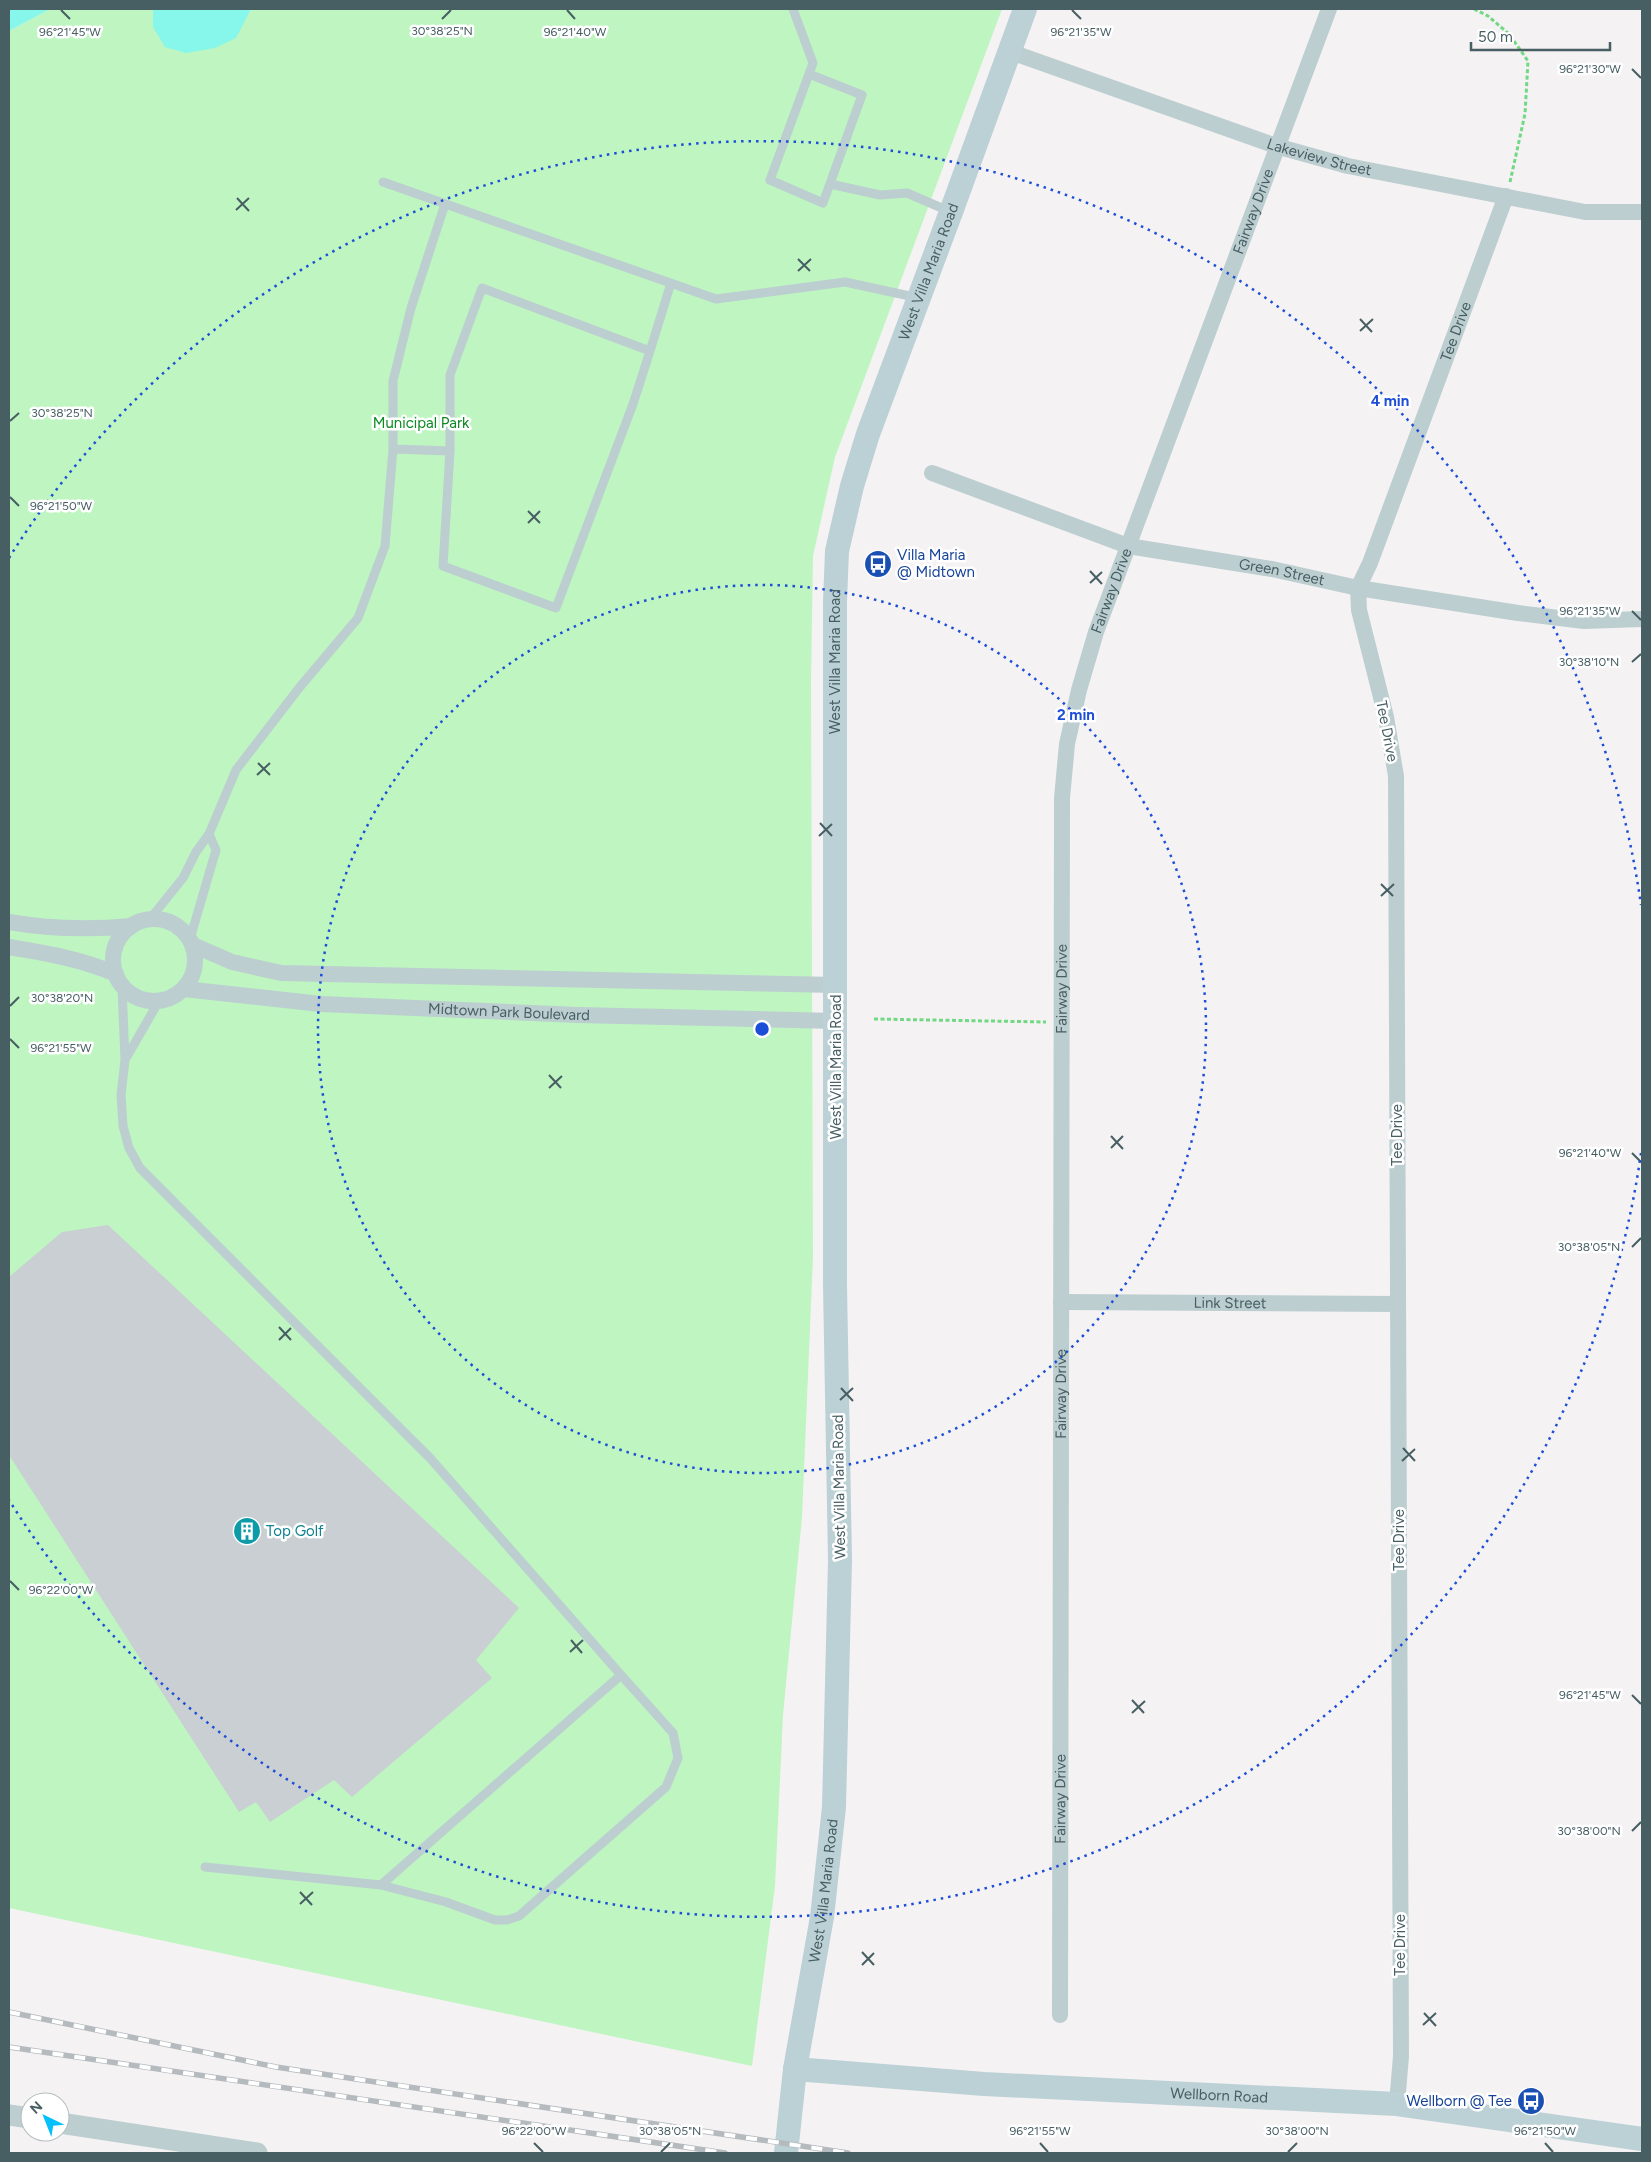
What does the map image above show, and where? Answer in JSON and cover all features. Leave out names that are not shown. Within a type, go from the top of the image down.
[{"type":"main road","name":"West Villa Maria Road","points":[[786,2153],[795,2070],[822,1917],[834,1807],[840,1560],[835,1285],[835,601],[837,551],[852,486],[868,434],[952,212],[1008,51],[1025,9]]},
{"type":"main road","name":"Wellborn Road","points":[[795,2070],[984,2084],[1397,2104],[1642,2139]]},
{"type":"street","name":"Fairway Drive","points":[[1060,2015],[1062,798],[1066,744],[1096,632],[1328,9]]},
{"type":"street","name":"Lakeview Street","points":[[1008,51],[1276,146],[1348,166],[1506,196],[1545,206],[1585,212],[1642,212]]},
{"type":"street","name":"Tee Drive","points":[[1397,2104],[1401,2056],[1396,776],[1386,717],[1359,610],[1358,588],[1373,554],[1506,196]]},
{"type":"street","name":"Green Street","points":[[932,473],[1128,546],[1272,569],[1358,588],[1518,613],[1584,621],[1642,619]]},
{"type":"street","points":[[9,922],[33,926],[95,930],[132,926],[150,919],[162,920],[173,923],[182,930],[191,942],[195,956],[195,968],[191,979],[184,989],[172,997],[159,1001],[145,1000],[132,995],[119,980],[86,962],[59,955],[9,948]]},
{"type":"street","points":[[119,980],[113,960],[116,947],[122,935],[132,926]]},
{"type":"street","points":[[191,942],[232,962],[281,972],[836,985]]},
{"type":"street","name":"Midtown Park Boulevard","points":[[184,989],[321,1004],[578,1015],[836,1021]]},
{"type":"street","name":"Link Street","points":[[1061,1302],[1398,1304]]},
{"type":"street","points":[[70,2125],[225,2151],[257,2153]]},
{"type":"lane","points":[[793,9],[813,62],[770,180],[823,202],[862,95],[809,74]]},
{"type":"lane","points":[[383,182],[716,299],[845,282],[919,298]]},
{"type":"lane","points":[[830,184],[880,195],[907,193],[952,212]]},
{"type":"lane","points":[[150,919],[184,878],[196,852],[209,834],[236,770],[299,688],[358,618],[385,546],[393,449],[393,381],[411,308],[445,204]]},
{"type":"lane","points":[[650,352],[482,288],[450,375],[450,451],[443,566],[556,608],[633,404],[650,352],[671,283]]},
{"type":"lane","points":[[393,449],[450,451]]},
{"type":"lane","points":[[191,942],[216,850],[209,834]]},
{"type":"lane","points":[[119,980],[125,1060],[121,1094],[123,1126],[129,1148],[140,1168],[430,1458],[673,1734],[678,1758],[666,1787],[519,1916],[507,1920],[496,1920],[446,1902],[381,1885],[205,1867]]},
{"type":"lane","points":[[125,1060],[159,1001]]},
{"type":"lane","points":[[381,1885],[622,1675]]},
{"type":"path","points":[[1474,9],[1488,16],[1509,34],[1528,61],[1525,114],[1506,196]]},
{"type":"path","points":[[874,1019],[1062,1022]]},
{"type":"green space","name":"Municipal Park","points":[[50,9],[153,9],[153,27],[235,38],[251,9],[1002,9],[835,457],[813,556],[811,681],[813,1257],[802,1517],[783,1715],[775,1886],[752,2066],[9,1908],[9,31]]},
{"type":"water","points":[[9,9],[50,9],[9,31]]},
{"type":"water","points":[[153,9],[251,9],[236,38],[215,48],[186,53],[165,47],[153,27]]},
{"type":"building","name":"Top Golf","points":[[108,1225],[519,1608],[476,1660],[492,1678],[352,1797],[334,1780],[270,1822],[256,1802],[239,1812],[9,1455],[9,1277],[62,1232]]},
{"type":"railway","points":[[9,2012],[276,2067],[848,2153]]},
{"type":"railway","points":[[9,2047],[725,2153]]},
{"type":"place","name":"Villa Maria @ Midtown","points":[[878,564]]},
{"type":"place","name":"Top Golf","points":[[247,1531]]},
{"type":"place","name":"Wellborn @ Tee","points":[[1531,2101]]}]
